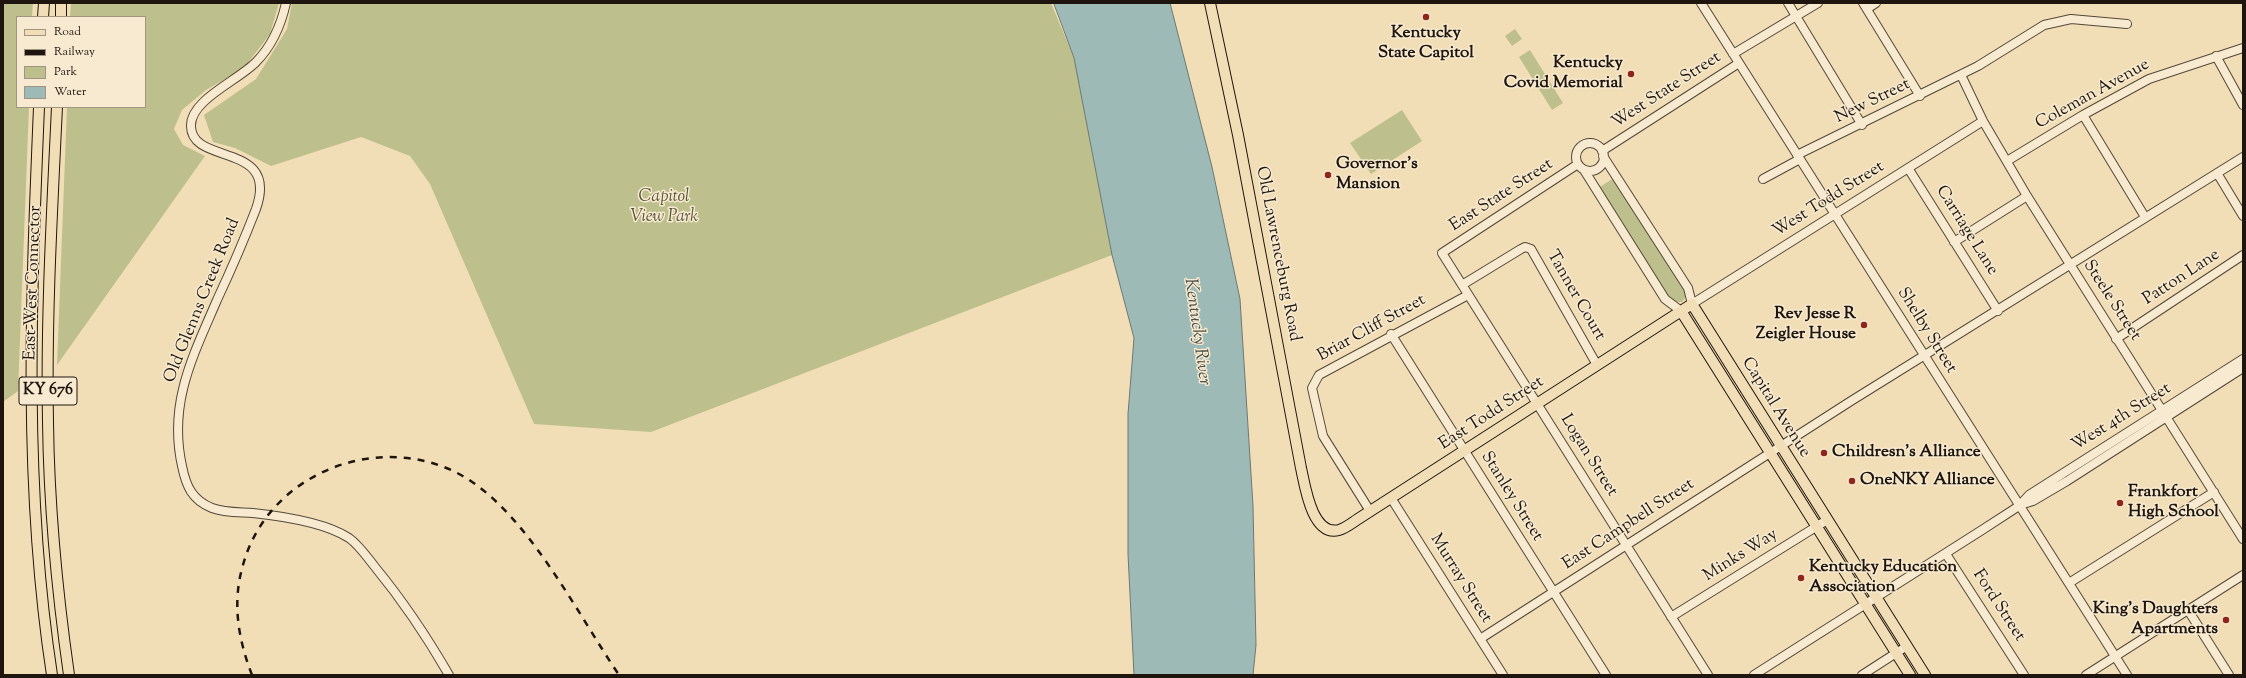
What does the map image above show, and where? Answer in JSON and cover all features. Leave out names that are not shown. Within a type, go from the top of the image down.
[{"type":"main road","points":[[43,16],[44,3]]},
{"type":"main road","points":[[61,3],[61,16]]},
{"type":"main road","name":"Old Lawrenceburg Road","points":[[1210,3],[1238,135],[1301,468],[1313,511]]},
{"type":"main road","name":"East-West Connector","points":[[39,108],[31,323],[31,425],[37,548],[52,675]]},
{"type":"main road","name":"East-West Connector","points":[[57,108],[48,315],[48,435],[53,534],[69,675]]},
{"type":"main road","name":"East Todd Street","points":[[1313,511],[1318,522],[1331,530],[1339,530],[1465,451],[1692,304]]},
{"type":"main road","name":"Capital Avenue","points":[[1692,304],[1924,675]]},
{"type":"main road","name":"Capital Avenue","points":[[1681,311],[1818,526],[1910,675]]},
{"type":"street","name":"Old Glenns Creek Road","points":[[286,3],[276,33],[258,60],[244,73],[198,107],[191,121],[193,135],[200,143],[215,151],[240,159],[253,169],[259,181],[260,192],[256,209],[202,335],[182,388],[178,410],[178,433],[184,475],[188,487],[194,497],[214,509],[267,515],[308,524],[335,531],[351,540],[396,592],[419,625],[449,675]]},
{"type":"street","name":"Shelby Street","points":[[1701,3],[2127,675]]},
{"type":"street","points":[[1788,3],[1862,125]]},
{"type":"street","name":"West State Street","points":[[1733,54],[1818,3]]},
{"type":"street","points":[[1876,3],[1865,6],[1920,96]]},
{"type":"street","name":"New Street","points":[[1763,179],[1798,157],[1961,75],[1992,58],[2044,25],[2071,19],[2128,24]]},
{"type":"street","name":"Coleman Avenue","points":[[2007,161],[2083,115],[2149,78],[2243,48]]},
{"type":"street","points":[[2216,56],[2243,105]]},
{"type":"street","name":"West State Street","points":[[1603,153],[1611,145],[1739,63]]},
{"type":"street","name":"Steele Street","points":[[1961,75],[1983,121],[2027,196],[2243,539]]},
{"type":"street","points":[[2083,115],[2145,217]]},
{"type":"street","name":"West Todd Street","points":[[1692,304],[1983,121]]},
{"type":"street","points":[[1584,145],[1595,145],[1603,153],[1602,164],[1596,170],[1581,167],[1577,154],[1584,145]]},
{"type":"street","name":"Capital Avenue","points":[[1603,153],[1688,288],[1692,304]]},
{"type":"street","name":"East Campbell Street","points":[[1480,639],[1780,446],[2243,157]]},
{"type":"street","name":"Capital Avenue","points":[[1581,167],[1665,299],[1681,311]]},
{"type":"street","name":"East State Street","points":[[1442,253],[1581,167]]},
{"type":"street","name":"Carriage Lane","points":[[1908,168],[1998,311]]},
{"type":"street","points":[[2217,174],[2243,216]]},
{"type":"street","points":[[1954,242],[2027,196]]},
{"type":"street","name":"Tanner Court","points":[[1462,285],[1520,249],[1525,247],[1531,249],[1597,365]]},
{"type":"street","name":"Logan Street","points":[[1442,253],[1708,675]]},
{"type":"street","name":"Patton Lane","points":[[2116,338],[2243,255]]},
{"type":"street","name":"Briar Cliff Street","points":[[1370,511],[1323,436],[1312,388],[1319,375],[1391,334],[1468,295]]},
{"type":"street","name":"Stanley Street","points":[[1391,334],[1606,675]]},
{"type":"street","name":"West 4th Street","points":[[2165,413],[2243,359]]},
{"type":"street","name":"West 4th Street","points":[[1754,675],[1946,554],[2019,506],[2029,495],[2243,368]]},
{"type":"street","points":[[2069,583],[2214,492]]},
{"type":"street","name":"Murray Street","points":[[1391,498],[1503,675]]},
{"type":"street","name":"Minks Way","points":[[1672,617],[1827,520]]},
{"type":"street","name":"Ford Street","points":[[1946,554],[2024,675]]},
{"type":"street","points":[[2086,675],[2243,575]]},
{"type":"street","points":[[2188,610],[2229,675]]},
{"type":"street","points":[[1862,675],[1907,646]]},
{"type":"green space","points":[[3,3],[33,3],[32,16],[16,16],[16,108],[29,108],[18,391],[3,402]]},
{"type":"green space","points":[[71,3],[279,3],[270,34],[244,68],[206,90],[182,110],[174,129],[183,145],[205,156],[57,365],[67,108],[146,108],[146,16],[70,16]]},
{"type":"green space","name":"Capitol View Park","points":[[292,3],[1051,3],[1074,58],[1112,255],[651,432],[534,424],[430,184],[410,156],[361,137],[271,166],[235,148],[213,142],[204,115],[256,79],[287,29]]},
{"type":"green space","points":[[1515,29],[1522,39],[1512,46],[1505,36]]},
{"type":"green space","points":[[1530,50],[1563,103],[1552,110],[1519,57]]},
{"type":"green space","points":[[1402,110],[1422,141],[1371,174],[1350,143]]},
{"type":"green space","points":[[1614,178],[1685,290],[1686,297],[1682,302],[1671,302],[1598,188]]},
{"type":"water","name":"Kentucky River","points":[[1054,3],[1170,3],[1212,167],[1240,299],[1253,506],[1256,645],[1253,675],[1134,675],[1128,554],[1128,414],[1134,338],[1112,255],[1074,58]]},
{"type":"railway","points":[[252,675],[243,648],[237,607],[243,565],[256,533],[276,506],[301,484],[331,469],[363,459],[396,457],[429,462],[461,475],[485,491],[507,513],[549,565],[619,675]]},
{"type":"place","name":"Kentucky State Capitol","points":[[1426,17]]},
{"type":"place","name":"Kentucky Covid Memorial","points":[[1631,74]]},
{"type":"place","name":"Governor's Mansion","points":[[1328,175]]},
{"type":"place","name":"Rev Jesse R Zeigler House","points":[[1864,325]]},
{"type":"place","name":"Childresn's Alliance","points":[[1824,453]]},
{"type":"place","name":"OneNKY Alliance","points":[[1852,481]]},
{"type":"place","name":"Frankfort High School","points":[[2120,503]]},
{"type":"place","name":"Kentucky Education Association","points":[[1801,578]]},
{"type":"place","name":"King's Daughters Apartments","points":[[2226,620]]}]
